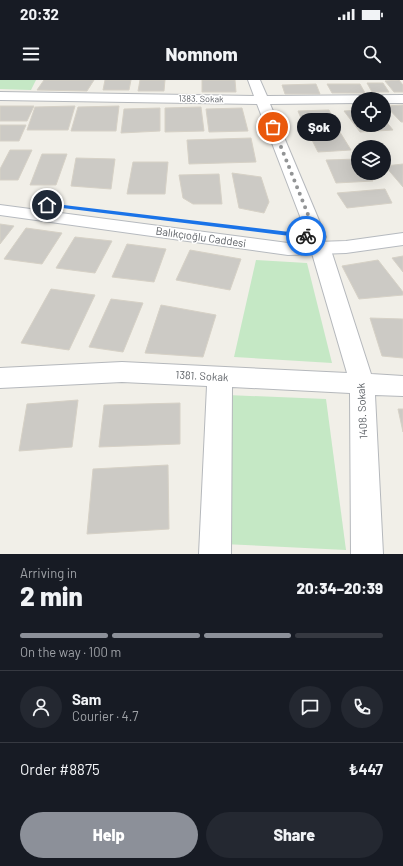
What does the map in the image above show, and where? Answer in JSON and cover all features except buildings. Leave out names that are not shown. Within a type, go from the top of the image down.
[{"type":"street","name":"1408. Sokak","points":[[254,80],[319,243],[362,384],[367,554]]},
{"type":"street","name":"1383. Sokak","points":[[0,96],[262,100],[403,99]]},
{"type":"street","name":"Balıkçıoğlu Caddesi","points":[[0,199],[285,234],[319,243],[357,247],[403,239]]},
{"type":"street","name":"Balıkçıoğlu Caddesi","points":[[0,210],[288,249],[354,235],[403,227]]},
{"type":"street","name":"1381. Sokak","points":[[0,378],[122,372],[403,386]]},
{"type":"street","points":[[215,554],[220,376]]},
{"type":"green space","points":[[0,80],[36,80],[31,90],[0,89]]},
{"type":"green space","points":[[256,260],[307,263],[332,363],[234,357]]},
{"type":"green space","points":[[227,395],[326,399],[346,550],[223,544]]},
{"type":"way so far","points":[[273,127],[317,237],[306,236]]},
{"type":"place","name":"Şok","points":[[273,127]]},
{"type":"route","points":[[47,205],[306,236]]}]
